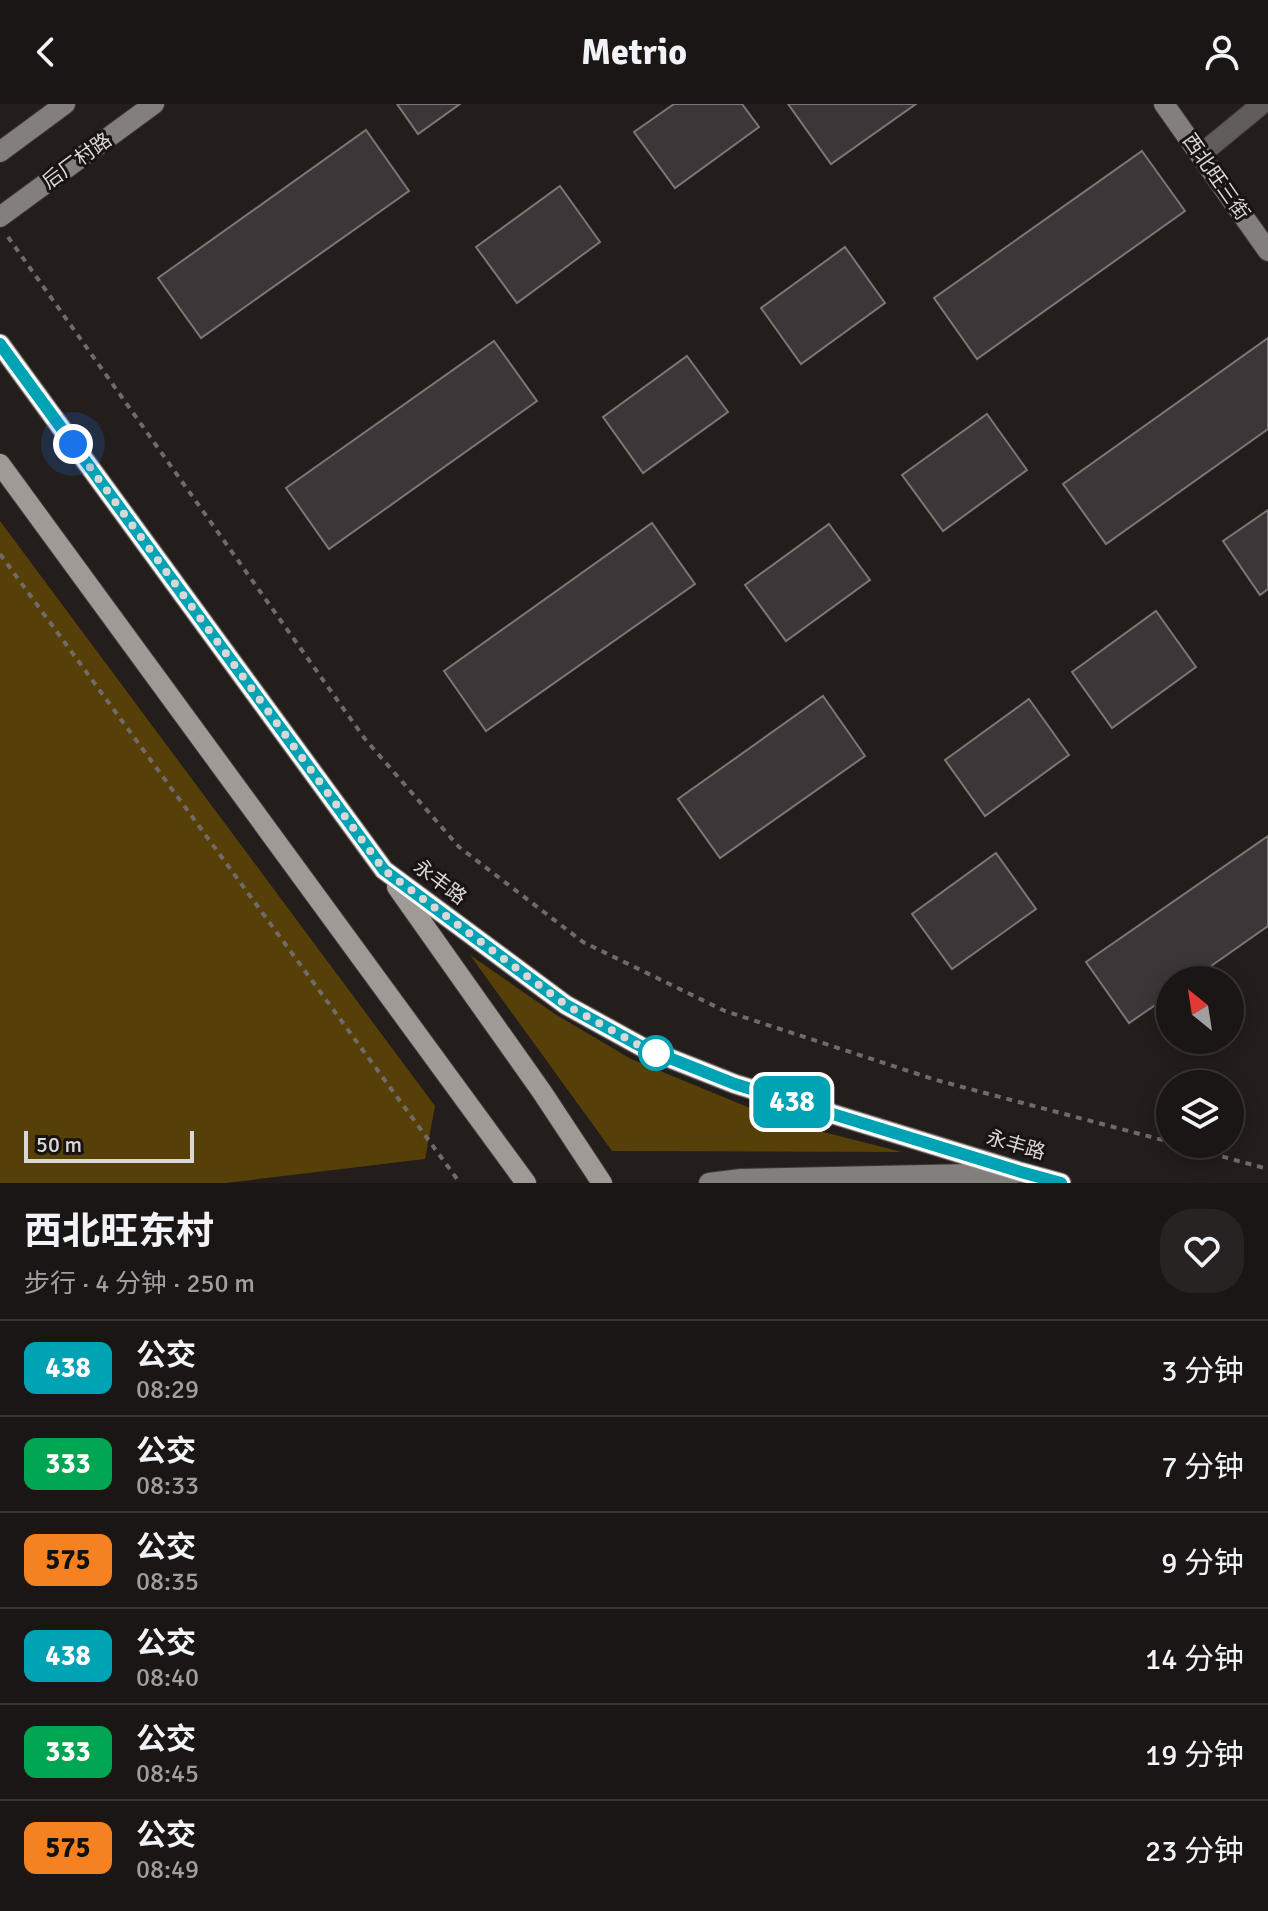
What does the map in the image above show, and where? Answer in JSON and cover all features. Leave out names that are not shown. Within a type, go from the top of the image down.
[{"type":"main road","points":[[0,152],[65,104]]},
{"type":"main road","name":"后厂村路","points":[[0,217],[154,104]]},
{"type":"main road","name":"西北旺三街","points":[[1164,104],[1268,251]]},
{"type":"main road","name":"永丰路","points":[[0,344],[384,870],[566,1005],[644,1048],[735,1084],[1061,1183]]},
{"type":"main road","points":[[0,464],[526,1183]]},
{"type":"main road","points":[[384,870],[542,1092],[602,1183]]},
{"type":"main road","points":[[709,1183],[741,1179],[1021,1172]]},
{"type":"street","points":[[1200,155],[1262,104]]},
{"type":"path","points":[[0,226],[365,739],[459,847],[583,942],[725,1011],[936,1080],[1156,1138]]},
{"type":"path","points":[[0,554],[460,1183]]},
{"type":"path","points":[[1228,1158],[1268,1169]]},
{"type":"shaded area","points":[[0,521],[435,1106],[425,1159],[226,1183],[0,1183]]},
{"type":"shaded area","points":[[470,955],[555,1014],[631,1059],[784,1122],[902,1152],[612,1151]]},
{"type":"building","points":[[397,104],[460,104],[418,134]]},
{"type":"building","points":[[674,104],[742,104],[759,127],[675,188],[634,132]]},
{"type":"building","points":[[788,104],[916,104],[831,164]]},
{"type":"building","points":[[366,130],[409,191],[201,338],[158,278]]},
{"type":"building","points":[[1142,151],[1185,211],[977,359],[934,298]]},
{"type":"building","points":[[560,186],[600,242],[517,303],[476,247]]},
{"type":"building","points":[[845,247],[885,303],[801,364],[761,308]]},
{"type":"building","points":[[1268,338],[1268,429],[1106,544],[1063,484]]},
{"type":"building","points":[[494,341],[537,401],[329,549],[286,488]]},
{"type":"building","points":[[687,356],[728,412],[643,473],[603,417]]},
{"type":"building","points":[[987,414],[1027,470],[943,531],[902,475]]},
{"type":"building","points":[[1268,510],[1268,589],[1260,595],[1223,541]]},
{"type":"building","points":[[652,523],[695,584],[486,731],[444,671]]},
{"type":"building","points":[[829,524],[870,580],[786,641],[745,585]]},
{"type":"building","points":[[1156,611],[1196,667],[1112,728],[1072,672]]},
{"type":"building","points":[[823,696],[865,756],[720,858],[678,799]]},
{"type":"building","points":[[1029,699],[1069,755],[985,816],[945,760]]},
{"type":"building","points":[[1268,836],[1268,926],[1211,966],[1156,966],[1156,1005],[1129,1023],[1086,962]]},
{"type":"building","points":[[996,853],[1036,909],[952,969],[912,914]]},
{"type":"bus line","name":"438","points":[[0,344],[384,870],[566,1005],[644,1048],[735,1084],[1061,1183]]},
{"type":"route","points":[[73,444],[384,870],[566,1005],[656,1053]]}]
